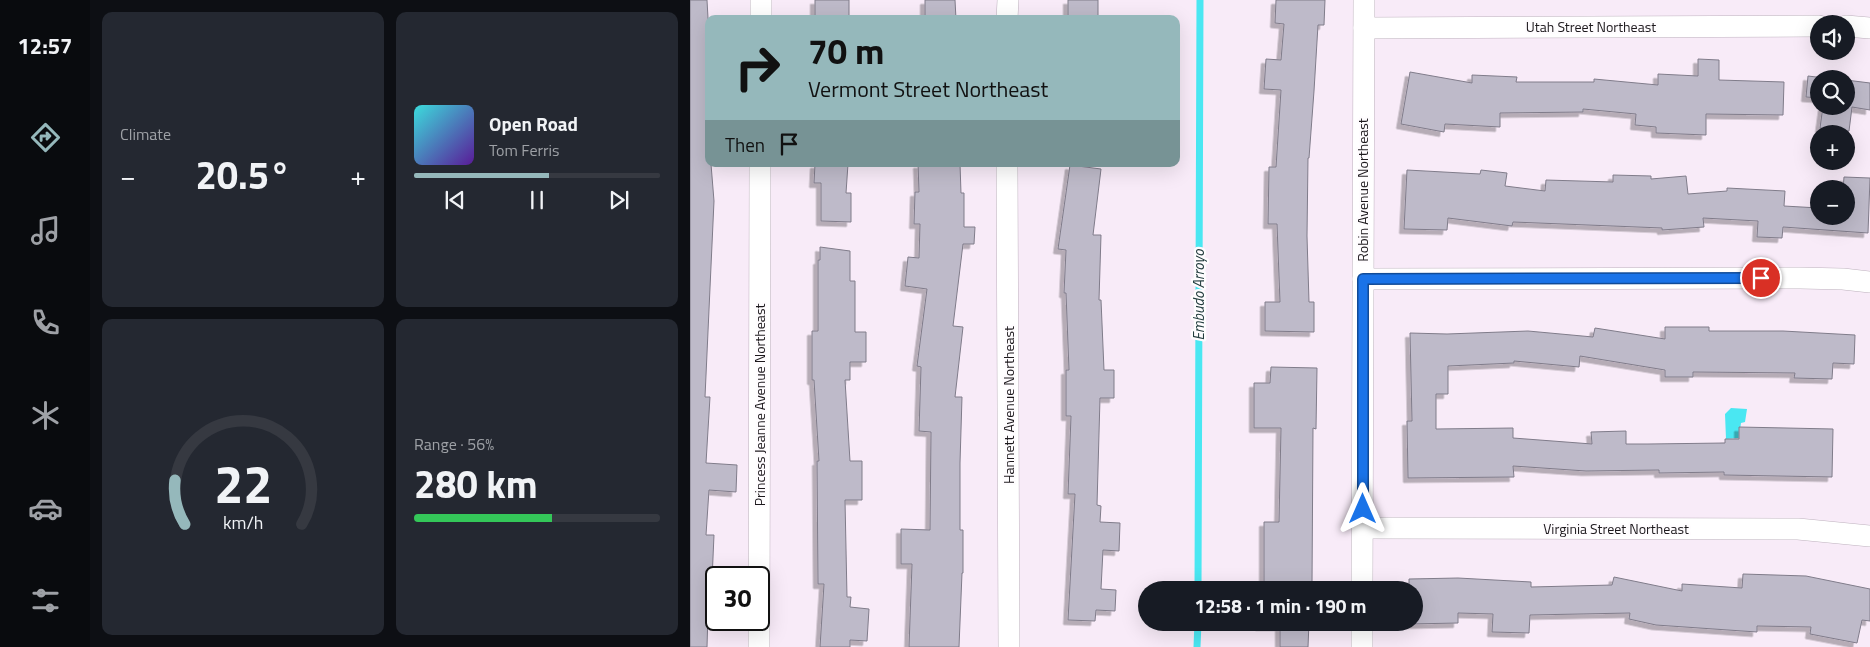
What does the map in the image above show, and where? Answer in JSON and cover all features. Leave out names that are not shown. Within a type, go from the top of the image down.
[{"type":"street","points":[[761,0],[761,15]]},
{"type":"street","points":[[1008,0],[1008,15]]},
{"type":"street","name":"Robin Avenue Northeast","points":[[1362,581],[1364,0]]},
{"type":"street","name":"Utah Street Northeast","points":[[1364,28],[1810,26]]},
{"type":"street","points":[[1855,27],[1870,28]]},
{"type":"street","name":"Princess Jeanne Avenue Northeast","points":[[759,647],[760,167]]},
{"type":"street","name":"Hannett Avenue Northeast","points":[[1007,167],[1009,647]]},
{"type":"street","points":[[1363,279],[1800,278],[1870,282]]},
{"type":"street","name":"Virginia Street Northeast","points":[[1363,528],[1798,529],[1870,536]]},
{"type":"street","points":[[1362,631],[1362,647]]},
{"type":"water","points":[[1731,408],[1747,409],[1745,422],[1741,423],[1739,438],[1726,439],[1725,414]]},
{"type":"building","points":[[690,0],[707,0],[708,15],[705,15],[705,167],[711,167],[714,201],[705,397],[710,397],[706,463],[737,465],[736,492],[709,490],[706,535],[714,535],[713,566],[705,566],[705,631],[707,631],[707,647],[690,647]]},
{"type":"building","points":[[815,0],[849,0],[849,15],[815,15]]},
{"type":"building","points":[[925,0],[955,0],[956,15],[925,15]]},
{"type":"building","points":[[1068,0],[1098,0],[1098,15],[1068,15]]},
{"type":"building","points":[[1276,0],[1325,0],[1324,25],[1318,25],[1308,158],[1307,236],[1309,302],[1314,302],[1314,332],[1265,331],[1265,302],[1280,302],[1277,224],[1268,224],[1269,167],[1276,167],[1281,90],[1264,89],[1266,59],[1281,60],[1284,24],[1275,23]]},
{"type":"building","points":[[1698,59],[1719,60],[1719,80],[1784,82],[1783,115],[1706,114],[1706,135],[1656,133],[1656,127],[1635,125],[1636,114],[1583,109],[1583,112],[1500,113],[1500,127],[1445,124],[1444,132],[1401,124],[1410,72],[1472,83],[1472,75],[1517,77],[1516,82],[1594,82],[1594,79],[1658,85],[1658,74],[1698,76]]},
{"type":"building","points":[[1808,76],[1810,76],[1810,97],[1806,97]]},
{"type":"building","points":[[1855,81],[1870,83],[1870,110],[1855,108]]},
{"type":"building","points":[[1822,115],[1851,115],[1850,125],[1820,125]]},
{"type":"building","points":[[815,167],[848,167],[846,193],[851,193],[851,222],[821,221],[821,183],[814,183]]},
{"type":"building","points":[[918,167],[960,167],[961,193],[964,193],[964,227],[975,227],[974,244],[963,244],[953,326],[963,327],[955,397],[962,397],[960,530],[963,530],[963,573],[959,647],[909,647],[912,564],[901,564],[901,529],[930,530],[931,432],[919,431],[921,367],[917,366],[927,289],[905,286],[908,257],[919,258],[920,224],[914,224],[915,192],[919,192]]},
{"type":"building","points":[[1070,167],[1101,169],[1093,235],[1101,235],[1099,300],[1101,300],[1104,370],[1114,370],[1114,398],[1100,398],[1097,505],[1101,506],[1100,522],[1120,523],[1119,551],[1103,550],[1101,589],[1116,590],[1115,611],[1096,610],[1095,621],[1068,620],[1075,494],[1068,494],[1071,416],[1066,416],[1066,370],[1069,370],[1066,293],[1064,293],[1066,250],[1058,249]]},
{"type":"building","points":[[1407,170],[1480,174],[1481,170],[1507,173],[1505,186],[1545,191],[1546,180],[1613,182],[1613,175],[1651,176],[1651,179],[1686,176],[1688,194],[1727,191],[1727,188],[1785,191],[1784,206],[1810,207],[1810,225],[1855,225],[1855,180],[1844,180],[1844,177],[1870,178],[1868,233],[1783,227],[1782,238],[1757,237],[1758,221],[1703,218],[1704,227],[1662,230],[1662,228],[1513,222],[1512,226],[1448,218],[1447,230],[1404,229]]},
{"type":"building","points":[[820,247],[850,251],[850,281],[855,281],[855,332],[866,332],[866,362],[850,362],[850,380],[845,380],[850,461],[862,461],[862,500],[845,500],[847,597],[851,597],[850,607],[869,609],[867,641],[850,640],[850,647],[820,647],[824,584],[818,584],[817,461],[819,461],[814,380],[812,380],[812,331],[818,331],[818,260],[820,260]]},
{"type":"building","points":[[1665,327],[1709,327],[1709,331],[1783,331],[1855,335],[1854,364],[1833,363],[1832,379],[1794,378],[1795,373],[1693,372],[1693,377],[1665,377],[1665,370],[1580,356],[1579,367],[1514,361],[1514,363],[1448,366],[1448,394],[1436,394],[1436,429],[1513,428],[1513,438],[1592,444],[1591,432],[1626,431],[1626,444],[1648,444],[1725,443],[1725,439],[1739,439],[1739,427],[1833,429],[1832,477],[1724,475],[1724,472],[1659,473],[1659,470],[1586,471],[1513,466],[1514,477],[1408,478],[1407,421],[1412,421],[1410,333],[1447,334],[1528,331],[1593,337],[1595,328],[1665,339]]},
{"type":"building","points":[[1271,367],[1317,368],[1316,429],[1313,428],[1312,581],[1264,581],[1264,522],[1279,522],[1281,428],[1254,428],[1254,383],[1270,383]]},
{"type":"building","points":[[1743,574],[1806,576],[1870,589],[1870,621],[1862,620],[1857,643],[1810,634],[1811,627],[1757,626],[1757,632],[1656,625],[1629,619],[1630,613],[1530,615],[1529,633],[1492,632],[1493,614],[1458,613],[1458,623],[1423,624],[1423,581],[1409,581],[1409,579],[1458,578],[1531,582],[1531,587],[1612,585],[1614,577],[1682,591],[1682,584],[1742,588]]},
{"type":"building","points":[[1280,631],[1309,631],[1308,647],[1280,647]]},
{"type":"waterway","name":"Embudo Arroyo","points":[[1198,581],[1200,0]]},
{"type":"waterway","name":"Embudo Arroyo","points":[[1197,647],[1198,631]]},
{"type":"route","points":[[1363,509],[1363,279],[1761,278]]}]
